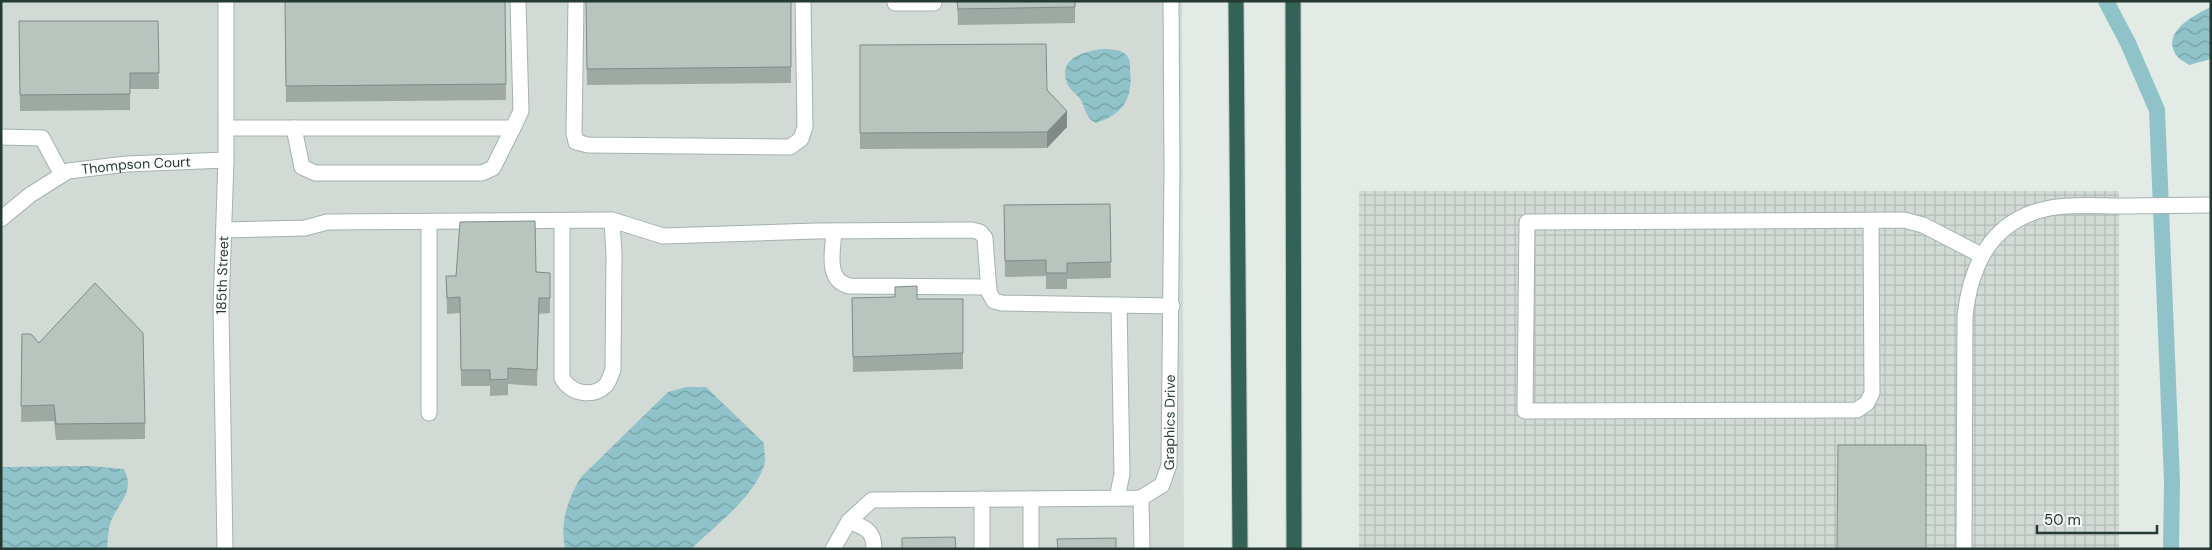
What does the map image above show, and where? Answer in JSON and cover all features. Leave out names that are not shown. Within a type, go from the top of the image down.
[{"type":"highway","points":[[1236,1],[1240,549]]},
{"type":"highway","points":[[1293,1],[1294,549]]},
{"type":"street","name":"185th Street","points":[[225,549],[221,308],[226,160],[226,1]]},
{"type":"street","points":[[294,128],[302,167],[315,173],[482,173],[493,168],[521,111],[518,1]]},
{"type":"street","points":[[576,1],[574,134],[576,142],[588,145],[790,147],[801,139],[805,127],[804,1]]},
{"type":"street","points":[[895,1],[895,3],[934,3],[934,1]]},
{"type":"street","name":"Graphics Drive","points":[[1141,498],[1162,485],[1168,465],[1172,306],[1171,1]]},
{"type":"street","points":[[226,128],[513,128]]},
{"type":"street","points":[[1,137],[42,138],[62,175]]},
{"type":"street","name":"Thompson Court","points":[[1,219],[30,195],[68,171],[127,164],[226,160]]},
{"type":"street","points":[[1964,549],[1965,316],[1968,291],[1981,255],[1999,232],[2021,217],[2050,208],[2211,205]]},
{"type":"street","points":[[224,230],[305,228],[327,222],[612,220],[664,236],[954,229],[980,232],[985,238],[988,287],[994,301],[1002,303],[1172,306]]},
{"type":"street","points":[[562,221],[562,378],[572,390],[583,392],[598,391],[608,383],[613,370],[614,254],[612,220]]},
{"type":"street","points":[[1871,221],[1872,393],[1867,403],[1857,410],[1525,411],[1527,222],[1904,220],[1924,225],[1981,255]]},
{"type":"street","points":[[429,222],[430,413]]},
{"type":"street","points":[[834,231],[832,263],[835,278],[840,284],[849,286],[988,287]]},
{"type":"street","points":[[1117,498],[1122,474],[1119,305]]},
{"type":"street","points":[[833,549],[849,521],[872,500],[1141,498],[1142,549]]},
{"type":"street","points":[[982,499],[982,549]]},
{"type":"street","points":[[1031,499],[1031,549]]},
{"type":"street","points":[[849,521],[868,530],[874,538],[874,549]]},
{"type":"shaded area","points":[[1,1],[217,1],[220,549],[1,549]]},
{"type":"shaded area","points":[[228,1],[1182,1],[1184,549],[231,549]]},
{"type":"shaded area","points":[[1359,191],[2119,191],[2119,549],[1359,549]]},
{"type":"water","points":[[2211,7],[2211,59],[2189,65],[2176,55],[2172,47],[2173,39],[2182,25]]},
{"type":"water","points":[[1102,49],[1117,50],[1123,52],[1128,57],[1131,78],[1125,103],[1114,115],[1096,123],[1088,117],[1080,99],[1068,86],[1065,74],[1069,62],[1074,58],[1080,54]]},
{"type":"water","points":[[686,387],[706,387],[764,443],[764,466],[751,490],[732,511],[691,549],[565,549],[564,520],[568,503],[581,477],[668,392]]},
{"type":"water","points":[[90,466],[124,469],[127,477],[128,484],[125,496],[110,524],[107,549],[1,549],[1,467]]},
{"type":"building","points":[[285,1],[505,1],[506,84],[286,86]]},
{"type":"building","points":[[586,1],[791,1],[791,67],[587,69]]},
{"type":"building","points":[[957,1],[1075,1],[1075,7],[958,9]]},
{"type":"building","points":[[19,21],[158,21],[159,73],[130,73],[130,94],[20,95]]},
{"type":"building","points":[[1046,44],[1047,90],[1067,111],[1047,132],[860,133],[860,45]]},
{"type":"building","points":[[1110,204],[1111,262],[1067,263],[1067,273],[1046,273],[1046,260],[1005,261],[1004,205]]},
{"type":"building","points":[[535,221],[536,272],[550,273],[550,298],[539,298],[537,370],[508,368],[508,379],[490,380],[490,370],[461,370],[460,297],[447,298],[446,276],[456,276],[460,222]]},
{"type":"building","points":[[95,283],[143,333],[145,423],[56,424],[54,405],[21,406],[22,334],[31,334],[39,343]]},
{"type":"building","points":[[917,286],[917,299],[963,299],[963,353],[853,357],[852,298],[895,297],[895,287]]},
{"type":"building","points":[[1838,445],[1926,445],[1926,549],[1837,549]]},
{"type":"building","points":[[955,537],[956,549],[902,549],[902,538]]},
{"type":"building","points":[[1116,538],[1116,549],[1058,549],[1057,539]]},
{"type":"waterway","points":[[2106,1],[2128,43],[2157,110],[2172,481],[2171,549]]}]
